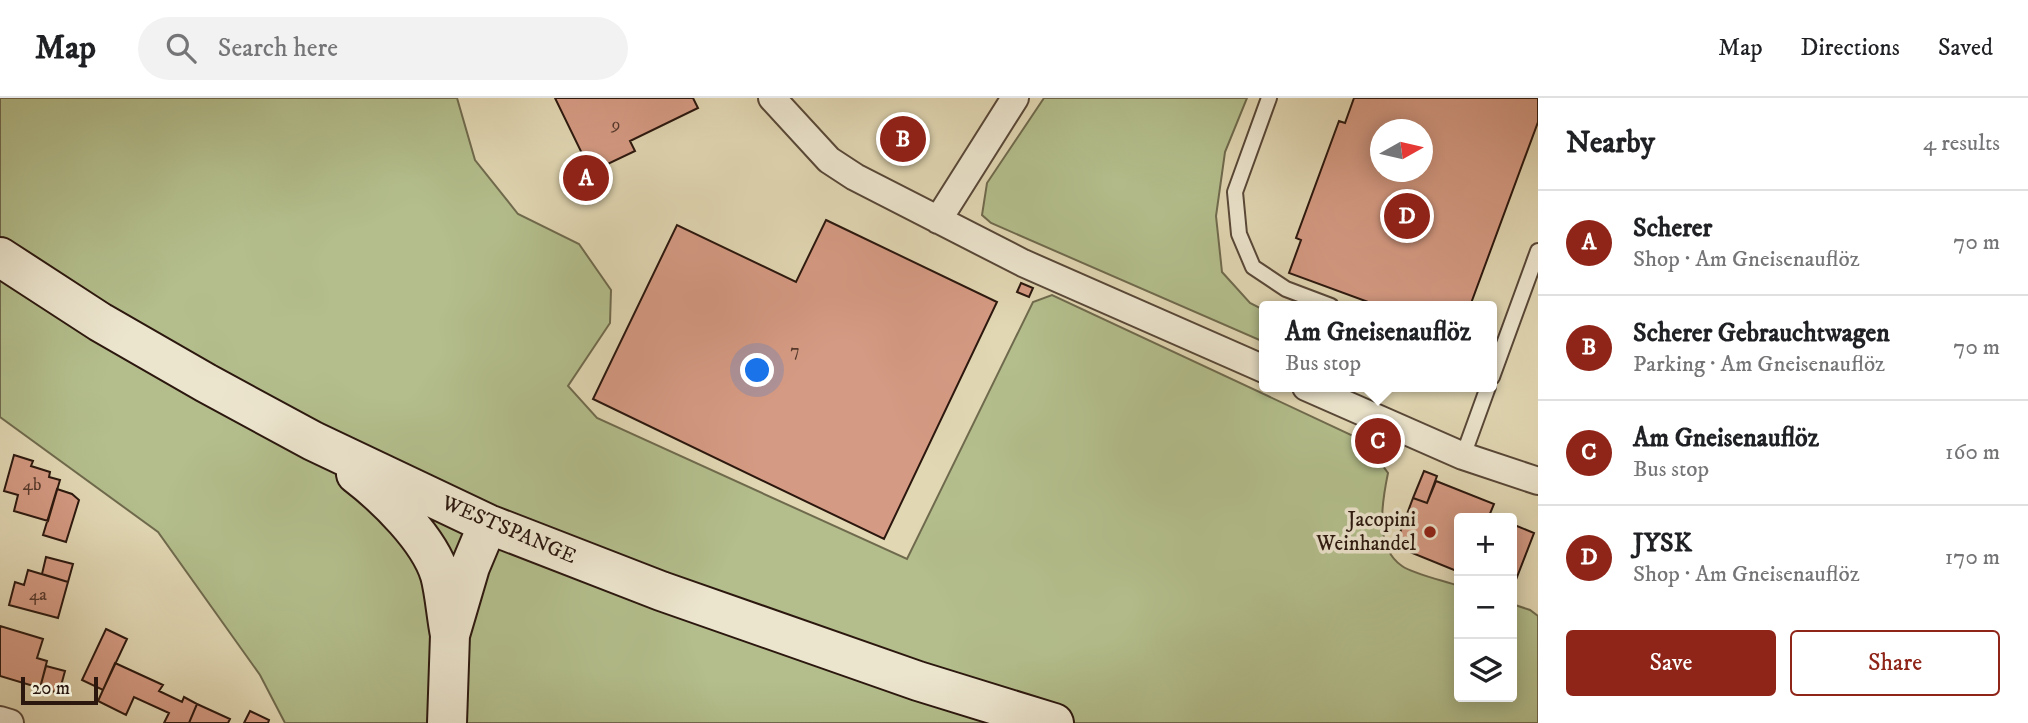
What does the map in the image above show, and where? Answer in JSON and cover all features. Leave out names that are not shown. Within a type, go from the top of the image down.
[{"type":"main road","name":"WESTSPANGE","points":[[0,257],[100,322],[206,383],[313,441],[488,524],[751,623],[918,681],[1054,723]]},
{"type":"main road","points":[[313,441],[377,491],[416,531],[439,573],[450,635],[447,723]]},
{"type":"main road","points":[[450,635],[470,567],[488,524]]},
{"type":"street","points":[[772,98],[829,160],[855,177],[1023,263],[1259,367]]},
{"type":"street","points":[[938,220],[1015,98]]},
{"type":"street","points":[[1317,392],[1463,456],[1538,481]]},
{"type":"street","points":[[0,720],[10,723]]},
{"type":"lane","points":[[1269,98],[1235,192],[1239,234],[1253,267],[1286,289],[1318,301]]},
{"type":"lane","points":[[1497,363],[1538,251]]},
{"type":"lane","points":[[1463,456],[1486,392]]},
{"type":"green space","points":[[0,98],[457,98],[475,160],[518,214],[579,244],[611,290],[610,323],[568,386],[597,418],[907,559],[1033,302],[1052,295],[1364,441],[1388,473],[1382,523],[1387,548],[1393,558],[1414,572],[1454,584],[1454,702],[1517,702],[1517,606],[1538,616],[1538,723],[285,723],[260,675],[158,532],[0,417]]},
{"type":"green space","points":[[1044,98],[1247,98],[1225,152],[1216,216],[1222,272],[1250,303],[1259,308],[1259,340],[991,223],[982,215],[987,183]]},
{"type":"building","points":[[555,98],[693,98],[698,108],[630,141],[635,151],[591,172]]},
{"type":"building","points":[[1354,98],[1538,98],[1538,122],[1472,301],[1365,301],[1289,273],[1301,240],[1296,238],[1339,121],[1345,123]]},
{"type":"building","points":[[826,220],[997,302],[884,539],[593,399],[677,225],[796,282]]},
{"type":"building","points":[[1021,283],[1033,288],[1029,297],[1017,292]]},
{"type":"building","points":[[14,455],[33,461],[31,466],[50,472],[49,477],[60,480],[48,521],[14,511],[18,495],[4,491]]},
{"type":"building","points":[[1424,471],[1437,476],[1427,503],[1413,498]]},
{"type":"building","name":"Jacopini Weinhandel","points":[[1436,481],[1494,504],[1490,513],[1454,513],[1454,570],[1395,546],[1413,498],[1427,503]]},
{"type":"building","points":[[57,489],[72,494],[79,500],[66,542],[43,535]]},
{"type":"building","points":[[1517,526],[1534,533],[1517,577]]},
{"type":"building","points":[[46,557],[73,564],[68,582],[42,574]]},
{"type":"building","points":[[28,570],[68,582],[58,618],[9,605],[15,582],[24,585]]},
{"type":"building","points":[[0,626],[43,639],[37,658],[47,661],[40,688],[0,676]]},
{"type":"building","points":[[106,629],[127,639],[103,690],[82,680]]},
{"type":"building","points":[[115,663],[163,685],[159,691],[182,702],[184,697],[197,704],[189,723],[164,723],[169,713],[134,697],[126,715],[98,701]]},
{"type":"building","points":[[46,666],[65,671],[59,693],[40,688]]},
{"type":"building","points":[[197,704],[230,719],[228,723],[189,723]]},
{"type":"building","points":[[250,711],[269,720],[268,723],[244,723]]},
{"type":"place","name":"Scherer Gebrauchtwagen","points":[[903,139]]},
{"type":"place","name":"Scherer","points":[[586,178]]},
{"type":"place","name":"JYSK","points":[[1407,216]]},
{"type":"place","name":"Am Gneisenauflöz","points":[[1378,441]]},
{"type":"place","name":"Jacopini Weinhandel","points":[[1430,532]]}]
